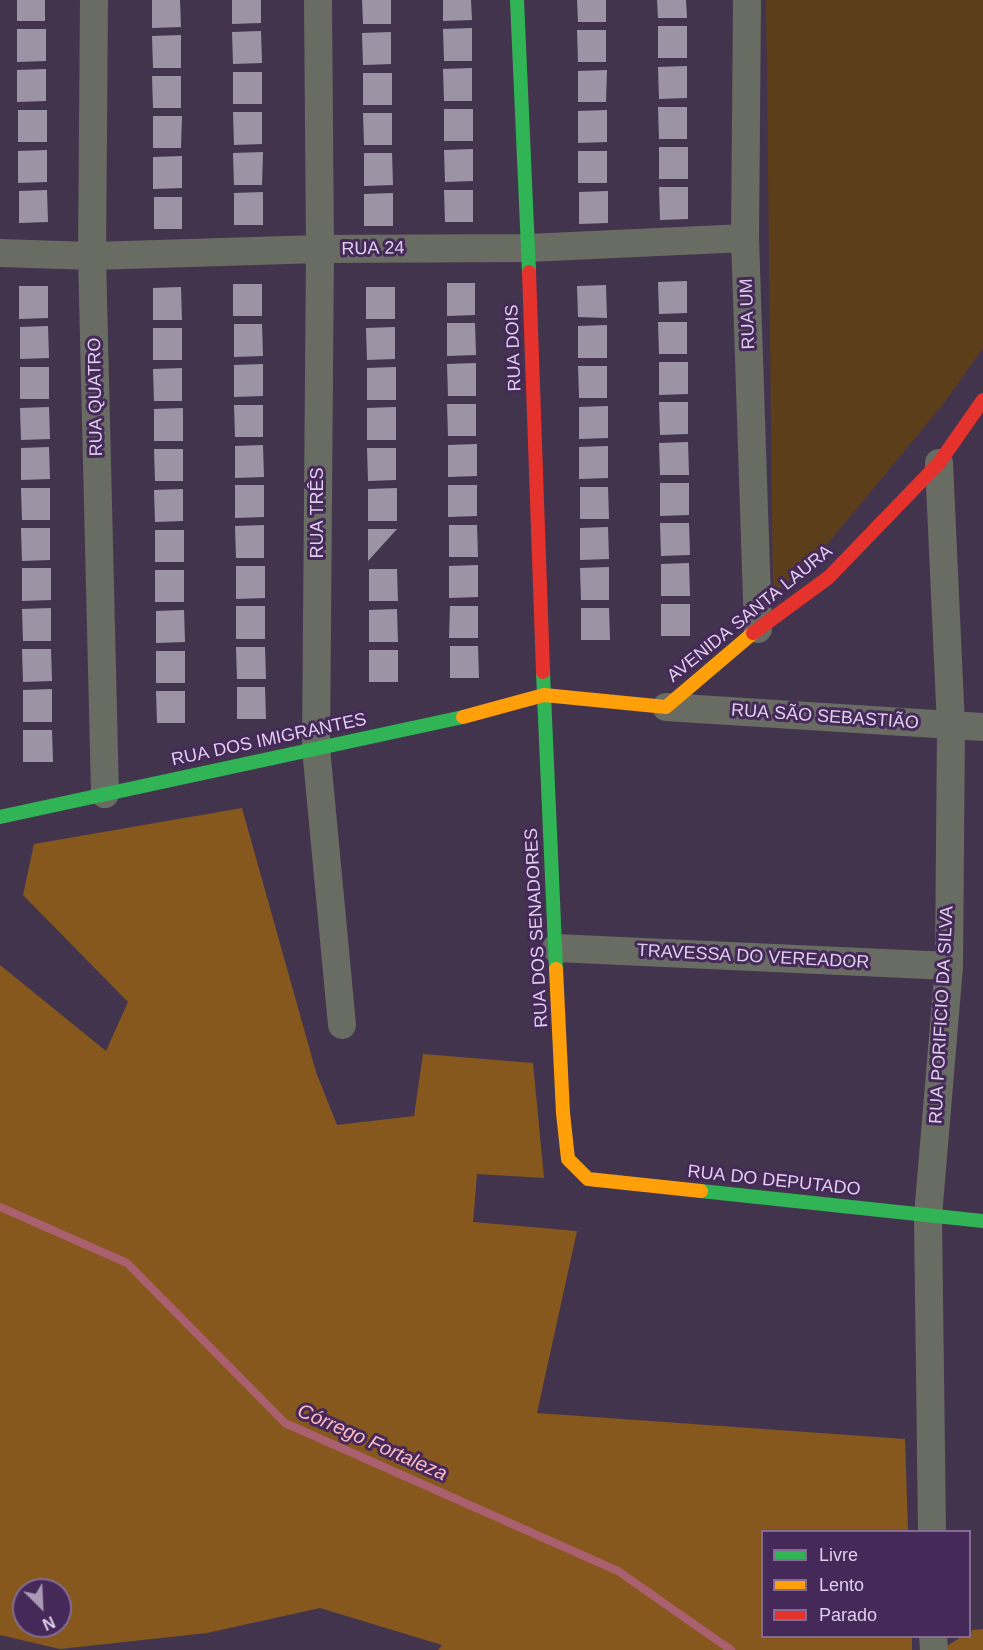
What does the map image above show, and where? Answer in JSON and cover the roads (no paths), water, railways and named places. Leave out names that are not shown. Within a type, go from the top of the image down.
[{"type":"street","name":"RUA QUATRO","points":[[94,0],[92,256],[105,794]]},
{"type":"street","name":"RUA TRÊS","points":[[318,0],[320,249],[316,747],[342,1025]]},
{"type":"street","name":"RUA DOIS","points":[[517,0],[544,695]]},
{"type":"street","name":"RUA UM","points":[[747,0],[745,238],[758,629]]},
{"type":"street","name":"RUA 24","points":[[0,253],[92,256],[320,249],[528,248],[745,238]]},
{"type":"street","name":"AVENIDA SANTA LAURA","points":[[544,695],[666,707],[758,629],[829,578],[939,463],[983,400]]},
{"type":"street","name":"RUA PORIFICIO DA SILVA","points":[[932,1530],[928,1216],[949,966],[951,726],[939,463]]},
{"type":"street","name":"RUA DOS IMIGRANTES","points":[[0,817],[316,747],[493,711],[544,695]]},
{"type":"street","name":"RUA DOS SENADORES","points":[[544,695],[563,1113],[568,1160]]},
{"type":"street","name":"RUA SÃO SEBASTIÃO","points":[[666,707],[983,727]]},
{"type":"street","name":"TRAVESSA DO VEREADOR","points":[[556,948],[949,966]]},
{"type":"street","name":"RUA DO DEPUTADO","points":[[568,1160],[588,1179],[983,1221]]},
{"type":"waterway","name":"Córrego Fortaleza","points":[[0,1207],[127,1263],[285,1423],[618,1571],[731,1650]]}]
